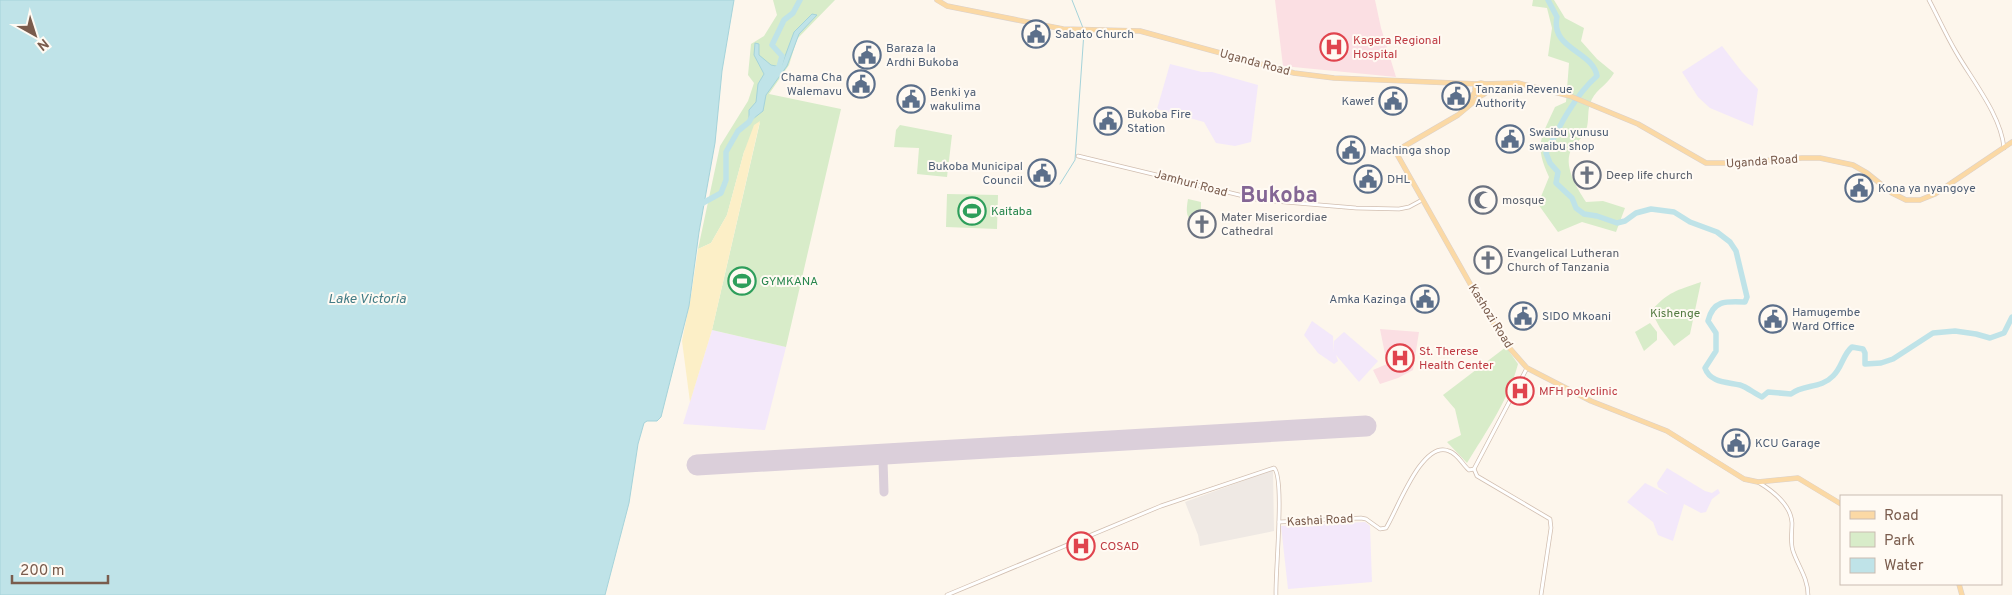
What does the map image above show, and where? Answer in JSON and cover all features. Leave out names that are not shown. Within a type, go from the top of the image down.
[{"type":"main road","name":"Uganda Road","points":[[937,0],[947,6],[1044,26],[1083,30],[1140,31],[1294,73],[1334,78],[1480,84],[1518,83],[1570,96],[1638,124],[1706,163],[1802,158],[1841,162],[1861,169],[1892,193],[1902,199],[1911,201],[1924,200],[1935,194],[2012,142]]},
{"type":"main road","points":[[1468,83],[1478,95],[1484,94],[1500,83]]},
{"type":"main road","points":[[1480,84],[1486,86],[1484,94]]},
{"type":"main road","name":"Kashozi Road","points":[[1462,113],[1480,84]]},
{"type":"main road","name":"Kashozi Road","points":[[1484,94],[1462,113],[1403,147],[1398,156],[1506,344],[1527,368],[1591,401],[1667,431],[1686,441],[1744,479],[1758,482],[1798,478],[1840,503]]},
{"type":"street","points":[[1929,0],[1955,50],[1990,108],[2001,134],[2004,149]]},
{"type":"street","name":"Jamhuri Road","points":[[1078,156],[1163,175],[1212,190],[1270,202],[1400,209],[1409,208],[1422,200]]},
{"type":"street","points":[[1527,368],[1474,469],[1478,476],[1550,519],[1551,528],[1540,595]]},
{"type":"street","name":"Kashai Road","points":[[1276,595],[1279,522],[1361,518],[1382,529],[1388,524],[1417,470],[1429,456],[1440,450],[1447,450],[1457,456],[1469,470],[1474,469]]},
{"type":"street","points":[[947,595],[1161,506],[1274,468],[1279,476],[1279,522]]},
{"type":"street","points":[[1758,482],[1775,494],[1790,514],[1792,520],[1792,546],[1807,583],[1808,595]]},
{"type":"shaded area","name":"Kagera Regional Hospital","points":[[1275,0],[1375,0],[1381,28],[1396,77],[1283,66]]},
{"type":"shaded area","points":[[1722,46],[1758,89],[1753,126],[1710,108],[1698,97],[1682,72]]},
{"type":"shaded area","points":[[1170,64],[1202,72],[1212,72],[1258,85],[1251,142],[1235,146],[1216,143],[1204,122],[1157,109]]},
{"type":"shaded area","points":[[1312,321],[1333,336],[1334,353],[1334,341],[1344,332],[1378,361],[1359,382],[1336,355],[1338,361],[1334,364],[1318,353],[1304,335]]},
{"type":"shaded area","name":"St. Therese Health Center","points":[[1380,329],[1419,332],[1413,370],[1398,378],[1380,384],[1373,370],[1387,364]]},
{"type":"shaded area","points":[[712,330],[786,347],[765,430],[683,424]]},
{"type":"shaded area","points":[[1667,468],[1705,491],[1712,493],[1718,489],[1720,493],[1712,499],[1706,512],[1701,513],[1684,504],[1673,541],[1658,535],[1653,522],[1627,502],[1645,483],[1669,495],[1658,487],[1657,483]]},
{"type":"shaded area","points":[[1273,470],[1274,531],[1200,546],[1198,535],[1185,502]]},
{"type":"shaded area","points":[[1365,522],[1370,526],[1372,582],[1288,589],[1281,526]]},
{"type":"green space","points":[[773,0],[835,0],[797,39],[789,65],[769,94],[841,109],[786,347],[712,330],[760,122],[744,152],[727,215],[711,243],[698,249],[720,146],[748,101],[754,83],[748,75],[751,44],[764,36],[777,15]]},
{"type":"green space","points":[[1533,0],[1554,0],[1565,18],[1584,28],[1581,41],[1597,59],[1614,73],[1592,99],[1586,130],[1572,148],[1569,162],[1572,176],[1586,202],[1603,201],[1625,208],[1616,232],[1582,222],[1558,232],[1538,204],[1549,177],[1542,157],[1541,141],[1555,107],[1566,102],[1569,63],[1548,56],[1552,28],[1547,8],[1532,6]]},
{"type":"green space","points":[[900,125],[952,135],[947,177],[917,174],[919,148],[894,147],[896,130]]},
{"type":"green space","name":"Kaitaba","points":[[947,194],[998,195],[997,229],[946,227]]},
{"type":"green space","points":[[1188,199],[1201,202],[1201,222],[1198,224],[1187,215]]},
{"type":"green space","name":"Kishenge","points":[[1701,282],[1690,334],[1674,346],[1660,328],[1651,311],[1668,295]]},
{"type":"green space","name":"Kishenge","points":[[1650,323],[1657,332],[1657,340],[1644,351],[1635,332]]},
{"type":"green space","points":[[1506,347],[1518,364],[1514,377],[1496,415],[1467,463],[1447,442],[1461,435],[1455,409],[1443,395]]},
{"type":"sand","points":[[760,121],[712,330],[690,402],[682,341],[698,249],[711,243],[727,215],[744,152],[754,125]]},
{"type":"water","name":"Lake Victoria","points":[[0,0],[734,0],[722,71],[715,143],[699,232],[689,306],[661,417],[657,421],[647,421],[644,423],[638,444],[629,503],[605,595],[0,595]]},
{"type":"water","points":[[812,14],[817,15],[799,34],[787,66],[766,95],[763,111],[749,122],[749,110],[756,102],[758,84],[764,74],[754,55],[755,43],[759,44],[759,55],[771,65],[781,67],[794,32]]},
{"type":"waterway","points":[[774,71],[779,67],[782,56],[772,45],[784,20],[793,13],[800,0]]},
{"type":"waterway","points":[[1072,0],[1083,28]]},
{"type":"waterway","points":[[1548,0],[1557,17],[1557,28],[1560,36],[1588,61],[1594,68],[1597,76],[1575,102],[1546,153],[1550,163],[1558,172],[1556,183],[1572,198],[1576,208],[1584,214],[1617,223],[1625,221],[1636,213],[1651,209],[1674,212],[1690,222],[1717,232],[1730,242],[1736,251],[1747,297],[1745,302],[1721,303],[1710,314],[1708,321],[1716,333],[1716,351],[1705,368],[1711,377],[1743,386],[1762,397],[1768,392],[1791,394],[1828,380],[1839,369],[1846,353],[1852,347],[1863,349],[1865,364],[1881,363],[1893,359],[1933,333],[1955,331],[1990,338],[2004,333],[2012,317]]},
{"type":"waterway","points":[[1060,184],[1075,160],[1084,32]]},
{"type":"waterway","points":[[701,204],[721,193],[726,180],[726,152],[738,131],[749,122],[753,115]]},
{"type":"taxiway","points":[[883,460],[884,492]]},
{"type":"runway","points":[[697,465],[1366,426]]},
{"type":"place","name":"Sabato Church","points":[[1036,34]]},
{"type":"place","name":"Kagera Regional Hospital","points":[[1334,47]]},
{"type":"place","name":"Baraza la Ardhi Bukoba","points":[[867,55]]},
{"type":"place","name":"Chama Cha Walemavu","points":[[861,84]]},
{"type":"place","name":"Tanzania Revenue Authority","points":[[1456,96]]},
{"type":"place","name":"Benki ya wakulima","points":[[911,99]]},
{"type":"place","name":"Kawef","points":[[1393,101]]},
{"type":"place","name":"Bukoba Fire Station","points":[[1108,121]]},
{"type":"place","name":"Swaibu yunusu swaibu shop","points":[[1510,139]]},
{"type":"place","name":"Machinga shop","points":[[1351,150]]},
{"type":"place","name":"Bukoba Municipal Council","points":[[1042,173]]},
{"type":"place","name":"Deep life church","points":[[1587,175]]},
{"type":"place","name":"DHL","points":[[1368,179]]},
{"type":"place","name":"Kona ya nyangoye","points":[[1859,188]]},
{"type":"place","name":"mosque","points":[[1483,200]]},
{"type":"place","name":"Kaitaba","points":[[972,211]]},
{"type":"place","name":"Mater Misericordiae Cathedral","points":[[1202,224]]},
{"type":"place","name":"Evangelical Lutheran Church of Tanzania","points":[[1488,260]]},
{"type":"place","name":"GYMKANA","points":[[742,281]]},
{"type":"place","name":"Amka Kazinga","points":[[1425,299]]},
{"type":"place","name":"SIDO Mkoani","points":[[1523,316]]},
{"type":"place","name":"Hamugembe Ward Office","points":[[1773,319]]},
{"type":"place","name":"St. Therese Health Center","points":[[1400,358]]},
{"type":"place","name":"MFH polyclinic","points":[[1520,391]]},
{"type":"place","name":"KCU Garage","points":[[1736,443]]},
{"type":"place","name":"COSAD","points":[[1081,546]]},
{"type":"district","name":"Bukoba","points":[[1279,194]]}]
